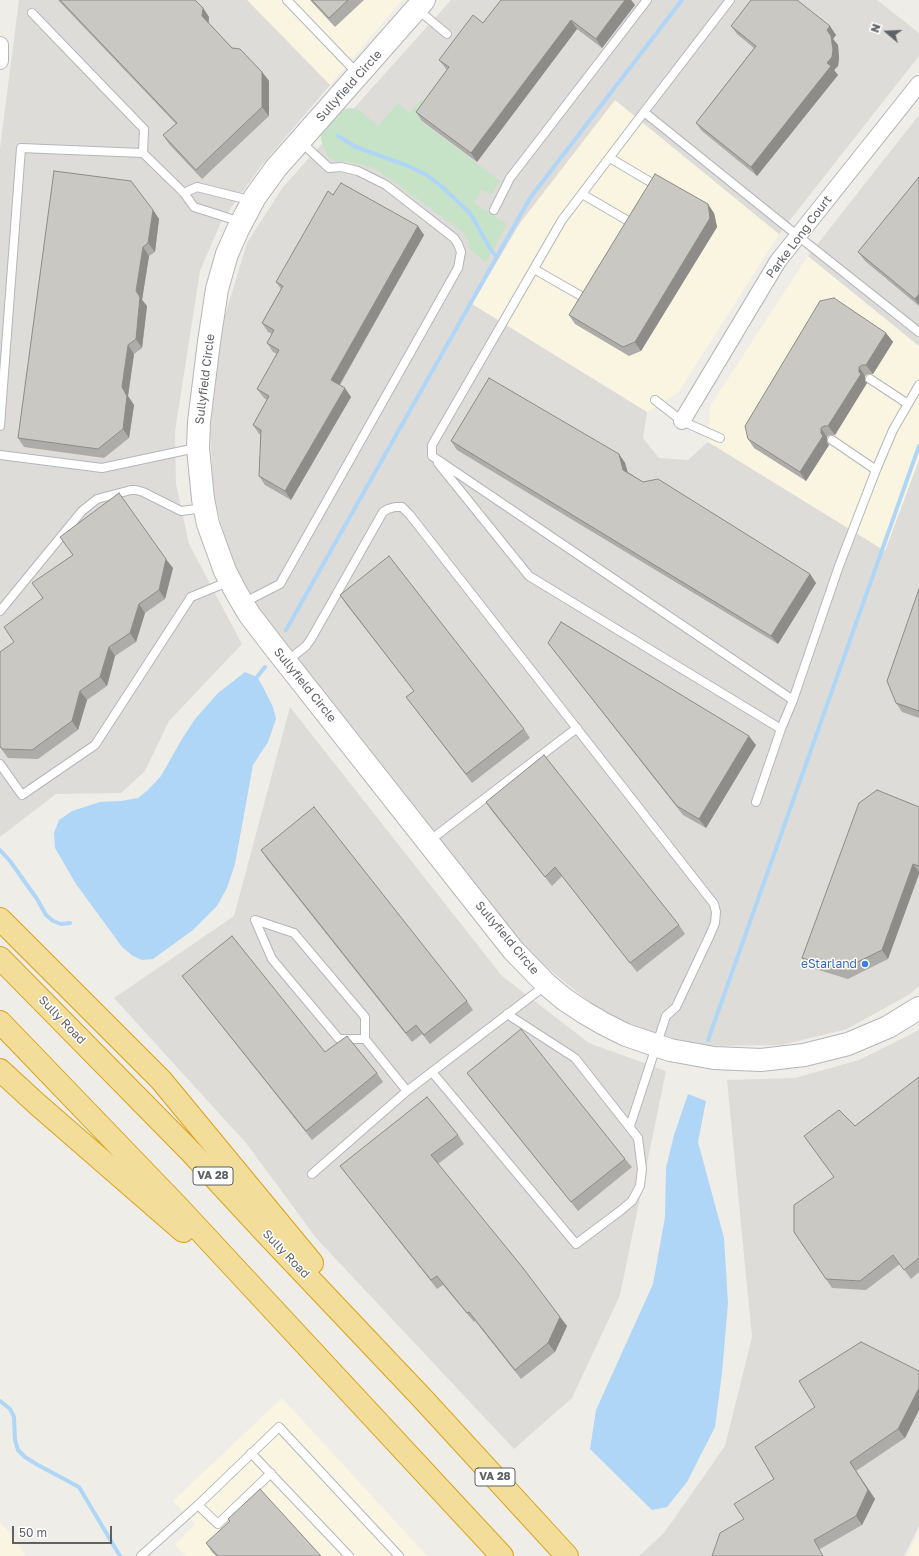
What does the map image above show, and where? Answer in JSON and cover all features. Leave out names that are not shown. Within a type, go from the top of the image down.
[{"type":"highway","points":[[0,919],[161,1080],[423,1398]]},
{"type":"highway","name":"Sully Road","points":[[0,958],[190,1151],[423,1398],[567,1556]]},
{"type":"highway","points":[[0,1022],[92,1116],[502,1556]]},
{"type":"highway","points":[[0,1070],[277,1314]]},
{"type":"street","name":"Sullyfield Circle","points":[[421,4],[276,168],[253,201],[227,254],[217,289],[199,422],[198,448],[205,508],[216,547],[230,581],[249,614],[513,950],[546,984],[564,999],[604,1024],[656,1045],[692,1055],[714,1058],[761,1060],[783,1059],[812,1054],[848,1044],[888,1027],[919,1008]]},
{"type":"street","points":[[0,45],[0,61]]},
{"type":"street","name":"Parke Long Court","points":[[682,421],[778,261],[919,84]]},
{"type":"lane","points":[[287,0],[358,74]]},
{"type":"lane","points":[[494,210],[510,178],[647,0]]},
{"type":"lane","points":[[730,0],[562,220],[432,445],[432,456],[529,576],[781,729]]},
{"type":"lane","points":[[421,4],[447,34]]},
{"type":"lane","points":[[32,13],[144,129],[143,153]]},
{"type":"lane","points":[[644,112],[919,332]]},
{"type":"lane","points":[[242,603],[280,584],[458,268],[461,252],[454,238],[386,185],[358,171],[340,167],[329,168],[300,141]]},
{"type":"lane","points":[[0,426],[21,148],[143,153],[184,193],[194,207],[242,222]]},
{"type":"lane","points":[[610,158],[652,183]]},
{"type":"lane","points":[[184,193],[197,187],[253,201]]},
{"type":"lane","points":[[582,194],[630,222]]},
{"type":"lane","points":[[534,268],[583,297]]},
{"type":"lane","points":[[870,379],[908,404]]},
{"type":"lane","points":[[756,802],[839,566],[876,470],[893,430],[919,385]]},
{"type":"lane","points":[[655,400],[682,421],[720,438]]},
{"type":"lane","points":[[832,440],[876,470]]},
{"type":"lane","points":[[0,454],[102,468],[198,448]]},
{"type":"lane","points":[[432,456],[793,700]]},
{"type":"lane","points":[[0,611],[82,511],[97,500],[131,490],[136,490],[181,511],[205,508]]},
{"type":"lane","points":[[286,661],[306,646],[311,639],[383,512],[395,507],[402,507],[714,904],[716,912],[715,923],[676,1007],[666,1016],[630,1126]]},
{"type":"lane","points":[[0,764],[22,796],[95,745],[191,597],[230,581]]},
{"type":"lane","points":[[428,842],[577,728]]},
{"type":"lane","points":[[365,1039],[339,1039],[272,960],[255,920],[294,933],[365,1017],[365,1039],[408,1091]]},
{"type":"lane","points":[[312,1174],[408,1091],[546,984]]},
{"type":"lane","points":[[432,1072],[576,1244],[620,1211],[632,1201],[640,1186],[642,1169],[638,1138],[576,1058],[507,1014]]},
{"type":"lane","points":[[143,1554],[198,1505],[279,1426],[399,1556]]},
{"type":"lane","points":[[251,1453],[349,1556]]},
{"type":"lane","points":[[198,1505],[218,1524],[271,1473]]},
{"type":"shaded area","points":[[19,0],[247,0],[330,85],[261,166],[221,222],[200,271],[175,431],[176,484],[189,544],[242,644],[169,721],[145,771],[121,793],[56,794],[0,837],[0,148]]},
{"type":"shaded area","points":[[247,0],[402,0],[330,85]]},
{"type":"shaded area","points":[[451,0],[877,0],[919,33],[919,56],[779,234],[615,100],[520,223],[472,304],[647,412],[643,438],[659,458],[688,460],[708,442],[885,551],[919,460],[919,986],[910,994],[847,1029],[782,1045],[707,1046],[654,1034],[601,1011],[521,947],[259,612],[230,557],[214,497],[210,432],[223,322],[247,243],[283,187]]},
{"type":"shaded area","points":[[615,100],[779,234],[678,393],[647,412],[472,304],[520,223]]},
{"type":"shaded area","points":[[919,115],[919,346],[808,256]]},
{"type":"shaded area","points":[[808,256],[919,346],[919,460],[885,551],[708,442],[710,406]]},
{"type":"shaded area","points":[[290,707],[502,976],[589,1043],[666,1071],[620,1295],[572,1398],[514,1449],[317,1239],[246,1143],[114,998],[234,916]]},
{"type":"shaded area","points":[[919,1030],[919,1526],[904,1556],[639,1556],[664,1533],[725,1446],[752,1337],[727,1080],[795,1078],[859,1060]]},
{"type":"shaded area","points":[[282,1398],[427,1556],[186,1556],[175,1545],[195,1524],[173,1501]]},
{"type":"shaded area","points":[[0,1523],[13,1535],[25,1556],[0,1556]]},
{"type":"shaded area","points":[[919,1532],[919,1556],[907,1556]]},
{"type":"green space","points":[[422,99],[432,107],[421,121],[500,181],[492,194],[481,190],[474,203],[507,224],[486,263],[469,248],[469,241],[464,233],[387,177],[373,168],[345,161],[335,161],[329,158],[325,151],[321,140],[321,134],[344,109],[358,109],[378,126],[398,103],[409,113]]},
{"type":"water","points":[[245,672],[257,677],[273,707],[276,719],[268,742],[253,765],[235,864],[227,888],[217,906],[193,930],[153,959],[142,960],[133,956],[122,947],[76,884],[55,848],[54,833],[59,820],[72,811],[100,802],[121,801],[138,798],[148,790],[161,776],[195,719],[218,693]]},
{"type":"water","points":[[688,1094],[706,1101],[698,1142],[724,1238],[728,1303],[722,1373],[715,1427],[687,1482],[667,1507],[652,1510],[590,1449],[596,1410],[653,1284],[665,1217],[666,1168],[674,1135]]},
{"type":"building","points":[[60,0],[195,0],[203,8],[202,16],[232,48],[240,49],[262,72],[262,107],[196,170],[163,135],[177,123]]},
{"type":"building","points":[[312,0],[348,0],[329,18]]},
{"type":"building","points":[[501,0],[625,0],[596,39],[571,20],[471,153],[416,112],[449,67],[439,60],[473,15],[483,23]]},
{"type":"building","points":[[751,0],[797,0],[830,26],[827,30],[831,36],[833,50],[832,57],[827,63],[831,66],[751,167],[696,123],[756,46],[731,26]]},
{"type":"building","points":[[54,171],[131,181],[153,210],[148,243],[143,247],[136,291],[140,297],[136,339],[128,345],[122,387],[127,396],[123,429],[98,449],[18,438]]},
{"type":"building","points":[[655,174],[708,204],[710,218],[635,342],[623,347],[569,315]]},
{"type":"building","points":[[919,177],[919,294],[915,299],[858,252]]},
{"type":"building","points":[[341,183],[418,226],[331,380],[345,388],[285,491],[259,476],[261,430],[253,425],[269,396],[257,389],[279,350],[267,343],[274,330],[262,323],[283,286],[276,282],[328,191],[333,195]]},
{"type":"building","points":[[834,298],[886,333],[866,365],[859,367],[859,372],[861,374],[828,426],[821,428],[821,433],[823,436],[800,472],[748,439],[745,426],[820,301]]},
{"type":"building","points":[[489,378],[619,454],[623,470],[643,482],[658,479],[810,574],[771,636],[451,441]]},
{"type":"building","points":[[119,493],[166,559],[159,590],[139,604],[130,633],[109,647],[100,677],[80,691],[72,721],[32,750],[2,749],[0,746],[0,652],[14,642],[4,627],[43,598],[32,583],[73,555],[60,537]]},
{"type":"building","points":[[389,556],[524,729],[466,774],[406,697],[414,691],[340,595]]},
{"type":"building","points":[[919,589],[919,711],[896,703],[887,681]]},
{"type":"building","points":[[561,622],[749,736],[699,819],[677,806],[548,643]]},
{"type":"building","points":[[544,755],[679,925],[630,963],[555,867],[545,877],[486,802]]},
{"type":"building","points":[[877,790],[919,807],[919,866],[913,864],[882,950],[841,970],[802,958],[859,803]]},
{"type":"building","points":[[314,807],[467,1001],[424,1035],[416,1025],[406,1033],[261,850]]},
{"type":"building","points":[[232,936],[325,1052],[347,1036],[377,1073],[306,1131],[182,976]]},
{"type":"building","points":[[521,1029],[625,1159],[571,1202],[467,1073]]},
{"type":"building","points":[[919,1077],[919,1258],[904,1270],[893,1255],[860,1281],[826,1279],[794,1232],[794,1205],[834,1177],[804,1136],[839,1110],[855,1126]]},
{"type":"building","points":[[427,1097],[458,1135],[431,1155],[523,1268],[560,1317],[548,1343],[515,1370],[469,1312],[467,1313],[437,1276],[431,1280],[340,1166]]},
{"type":"building","points":[[861,1342],[919,1371],[919,1388],[898,1429],[850,1462],[868,1490],[856,1516],[814,1540],[823,1556],[712,1556],[720,1533],[744,1519],[734,1504],[774,1479],[755,1447],[815,1407],[799,1381]]},
{"type":"building","points":[[260,1489],[321,1556],[218,1556],[206,1543],[230,1521],[228,1519]]},
{"type":"waterway","points":[[286,630],[530,198],[682,0]]},
{"type":"waterway","points":[[338,136],[356,147],[408,166],[427,175],[470,213],[491,250],[497,257]]},
{"type":"waterway","points":[[708,1040],[919,446]]},
{"type":"waterway","points":[[257,677],[265,667]]},
{"type":"waterway","points":[[0,850],[10,861],[37,899],[46,915],[53,921],[61,924],[70,923]]},
{"type":"waterway","points":[[0,1401],[10,1409],[14,1417],[15,1440],[18,1450],[25,1457],[36,1464],[79,1487],[120,1556]]},
{"type":"place","name":"eStarland","points":[[865,964]]}]
